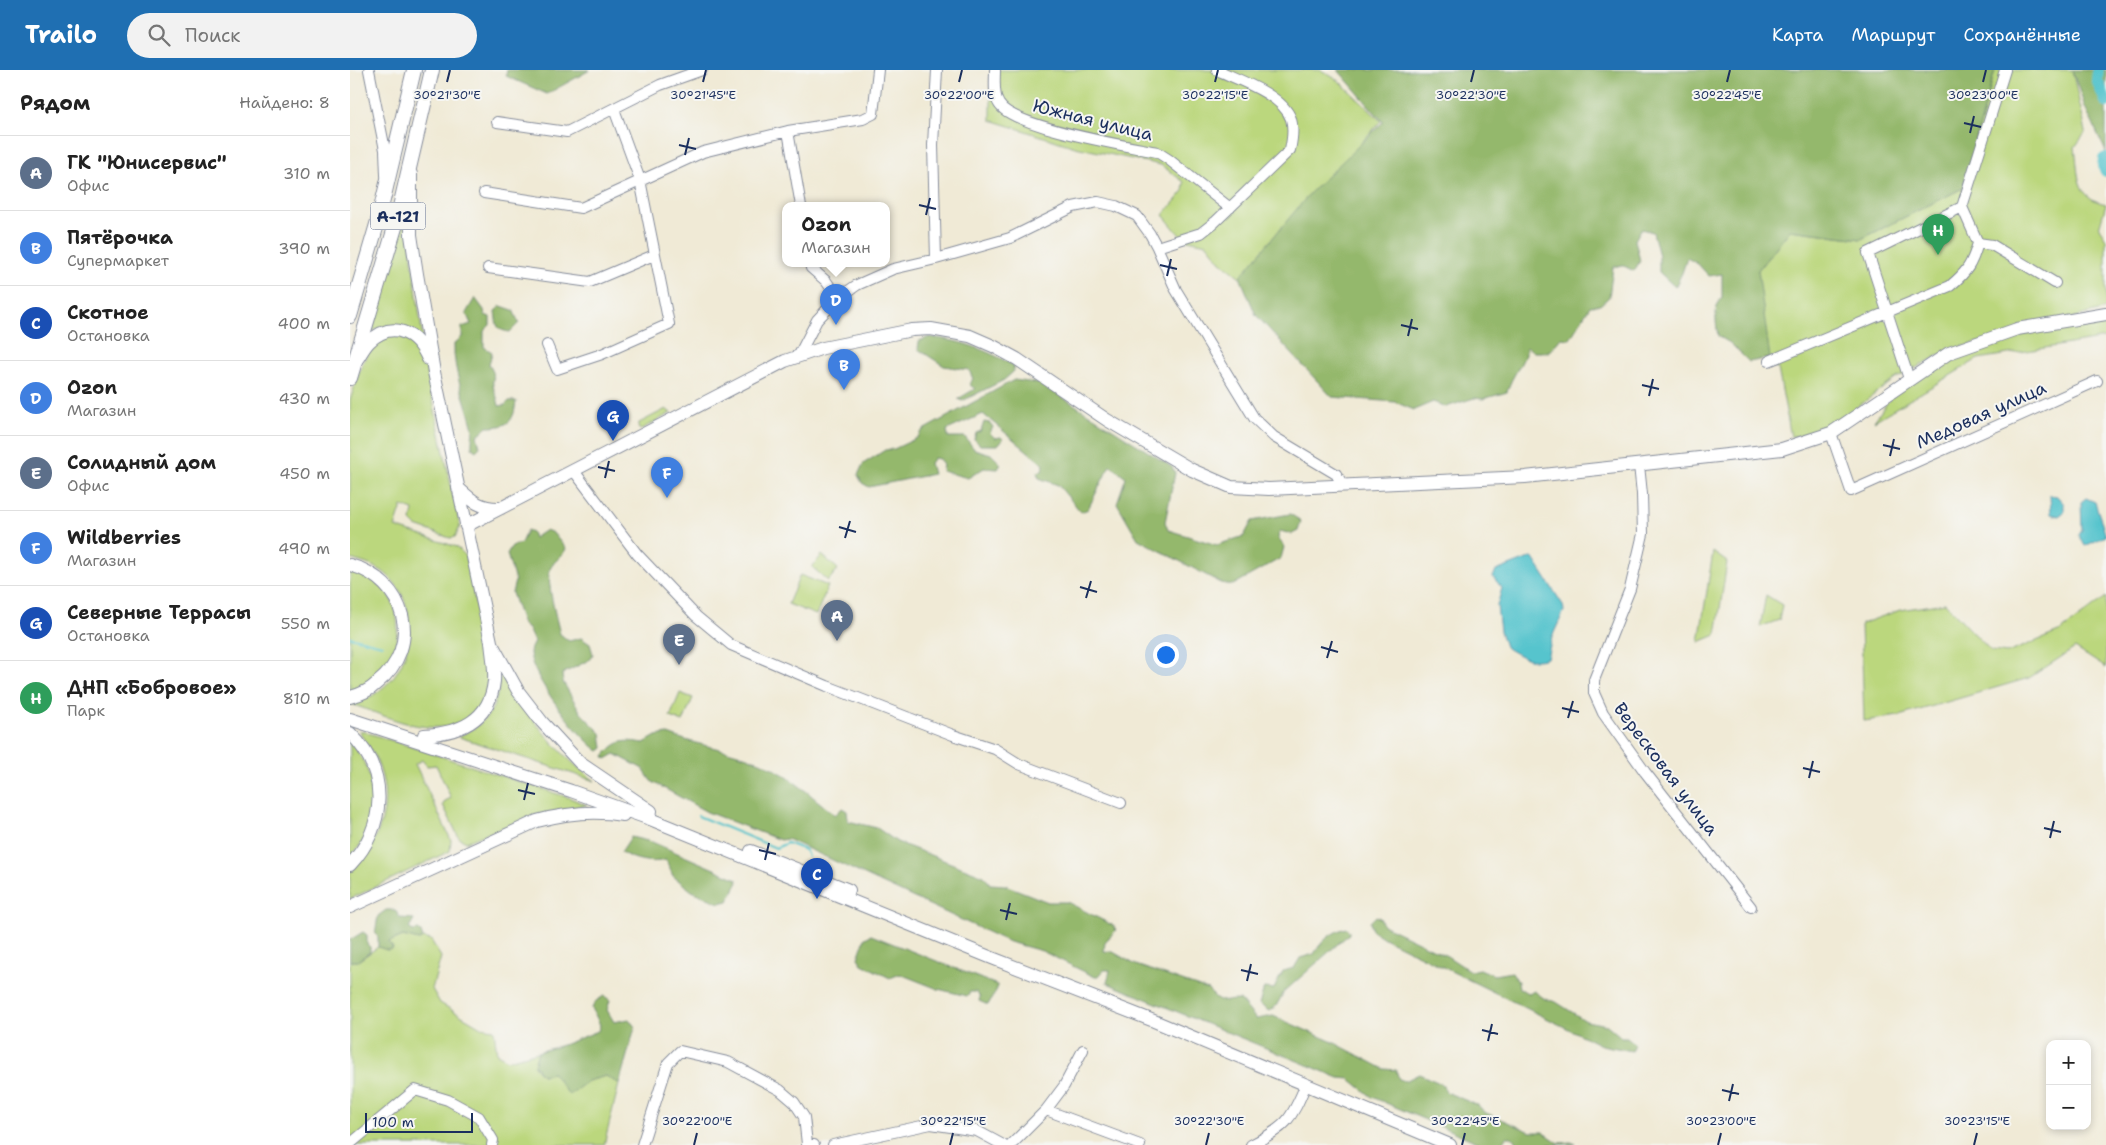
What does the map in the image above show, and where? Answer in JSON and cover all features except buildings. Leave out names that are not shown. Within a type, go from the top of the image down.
[{"type":"highway","name":"А-121","points":[[350,316],[386,187],[414,70]]},
{"type":"highway","name":"А-121","points":[[350,378],[396,224],[432,70]]},
{"type":"main road","points":[[412,157],[411,235],[434,372],[491,642],[494,681],[488,704],[477,718],[458,730],[424,735]]},
{"type":"main road","points":[[466,526],[799,355],[859,340],[904,332],[931,329],[952,332],[993,346],[1017,359],[1116,425],[1192,470],[1231,487],[1269,489],[1525,478],[1782,449],[1831,433],[1949,353],[2017,329],[2106,314]]},
{"type":"main road","points":[[356,360],[369,342],[380,334],[391,330],[403,332],[415,338],[424,349],[434,372]]},
{"type":"main road","points":[[458,488],[475,504],[488,508],[504,507]]},
{"type":"main road","points":[[471,548],[480,526],[489,515]]},
{"type":"main road","points":[[350,565],[364,568],[391,590],[400,607],[403,623],[403,641],[398,659],[386,676],[372,688],[350,697]]},
{"type":"main road","points":[[491,642],[518,691],[542,722],[580,763],[651,815]]},
{"type":"main road","points":[[350,711],[574,783],[992,958],[1131,1012],[1450,1145]]},
{"type":"main road","points":[[350,719],[651,815]]},
{"type":"main road","points":[[350,733],[371,761],[376,777],[379,798],[377,817],[371,837],[361,854],[350,865]]},
{"type":"main road","points":[[350,906],[536,821],[559,815],[586,812],[651,815]]},
{"type":"street","points":[[369,70],[385,150],[386,187]]},
{"type":"street","points":[[497,122],[567,132],[660,85],[702,70]]},
{"type":"street","points":[[484,193],[581,208],[703,152],[788,130],[863,119],[873,114],[878,70]]},
{"type":"street","points":[[936,259],[933,145],[937,70]]},
{"type":"street","name":"Южная улица","points":[[995,70],[997,99],[999,105],[1010,115],[1062,132],[1157,152],[1230,208]]},
{"type":"street","points":[[1157,247],[1201,233],[1290,150],[1292,136],[1290,119],[1282,105],[1257,88],[1218,70]]},
{"type":"street","points":[[1770,361],[1950,286],[1965,273],[1972,261],[1978,243],[1962,208],[2005,70]]},
{"type":"street","points":[[546,346],[557,369],[602,354],[669,324],[640,180],[614,109]]},
{"type":"street","points":[[788,130],[799,202]]},
{"type":"street","points":[[799,355],[817,320],[838,298],[857,285],[893,269],[1010,238],[1073,207],[1098,202],[1116,206],[1137,216],[1157,247],[1176,290],[1254,418],[1274,437],[1336,474],[1342,485]]},
{"type":"street","points":[[1909,379],[1868,253],[1962,208]]},
{"type":"street","points":[[1978,243],[1992,245],[2055,283]]},
{"type":"street","points":[[488,268],[590,282],[654,255]]},
{"type":"street","points":[[811,267],[826,281],[838,298]]},
{"type":"street","name":"Медовая улица","points":[[1831,433],[1851,491],[2097,381]]},
{"type":"street","name":"Вересковая улица","points":[[1639,465],[1643,534],[1630,589],[1594,680],[1594,693],[1603,713],[1645,772],[1751,907]]},
{"type":"street","points":[[574,471],[637,554],[718,636],[730,645],[750,655],[953,735],[995,749],[1019,764],[1121,803]]},
{"type":"street","points":[[1011,1145],[1046,1110],[1064,1086],[1083,1050]]},
{"type":"street","points":[[642,1145],[668,1063],[680,1051],[728,1062],[780,1090],[794,1102],[804,1117],[807,1145]]},
{"type":"street","points":[[1251,1145],[1280,1129],[1296,1110],[1306,1084]]},
{"type":"street","points":[[350,1144],[414,1090],[448,1100],[479,1117],[493,1140],[492,1145]]},
{"type":"street","points":[[1046,1110],[1140,1145]]},
{"type":"street","points":[[832,1145],[931,1124],[977,1131],[1003,1145]]},
{"type":"green space","points":[[507,70],[590,70],[547,94],[506,76]]},
{"type":"green space","points":[[991,70],[1321,70],[1339,81],[1381,121],[1240,277],[1221,262],[1207,244],[1183,239],[1163,215],[1183,192],[1184,182],[1161,165],[1075,147],[991,120]]},
{"type":"green space","points":[[1338,70],[1995,70],[1963,188],[1861,239],[1790,230],[1758,270],[1770,358],[1749,362],[1730,343],[1718,336],[1716,316],[1717,306],[1722,297],[1722,274],[1709,276],[1698,264],[1687,258],[1675,287],[1659,272],[1659,256],[1653,232],[1641,229],[1635,240],[1640,261],[1634,271],[1622,265],[1613,267],[1609,297],[1600,305],[1590,306],[1570,339],[1561,338],[1549,352],[1534,352],[1527,347],[1507,392],[1483,399],[1474,398],[1446,407],[1433,402],[1414,410],[1395,402],[1332,397],[1256,315],[1240,277],[1311,192],[1383,122]]},
{"type":"green space","points":[[1995,70],[2072,70],[2086,132],[2075,147],[2080,183],[2088,196],[2106,204],[2099,228],[2106,239],[2106,309],[1949,350],[1895,379],[1841,419],[1818,432],[1791,437],[1778,369],[1758,355],[1758,270],[1790,230],[1861,239],[1963,188]]},
{"type":"green space","points":[[2072,70],[2106,70],[2106,152],[2085,107]]},
{"type":"green space","points":[[404,221],[407,221],[423,340],[412,331],[399,327],[385,327],[372,331]]},
{"type":"green space","points":[[475,298],[484,310],[485,315],[490,317],[490,325],[484,331],[484,347],[492,352],[489,365],[493,373],[493,386],[499,406],[505,405],[509,401],[516,401],[514,414],[509,422],[500,426],[487,427],[477,436],[480,447],[476,451],[472,448],[473,428],[457,375],[454,354],[454,344],[462,337],[462,327],[471,324],[466,313]]},
{"type":"green space","points":[[501,306],[513,310],[519,323],[510,332],[502,330],[498,326],[495,311]]},
{"type":"green space","points":[[2106,320],[2106,338],[1978,359],[1874,421],[1892,396],[1952,356],[2039,330]]},
{"type":"green space","points":[[391,335],[413,341],[425,364],[460,527],[455,537],[450,538],[416,526],[411,521],[413,510],[402,506],[395,527],[457,547],[465,555],[488,664],[487,687],[483,702],[479,708],[467,719],[453,725],[439,727],[409,724],[351,704],[373,695],[390,681],[399,669],[409,640],[407,609],[402,595],[394,582],[382,571],[350,559],[350,400],[362,364],[372,345]]},
{"type":"green space","points":[[930,337],[963,343],[983,350],[1013,365],[1014,371],[1004,380],[962,401],[958,399],[975,389],[969,384],[973,379],[969,370],[944,366],[918,349],[919,341]]},
{"type":"green space","points":[[1014,380],[1042,384],[1172,467],[1175,473],[1165,522],[1168,530],[1217,545],[1244,536],[1252,521],[1290,514],[1301,521],[1298,531],[1292,534],[1280,531],[1278,537],[1284,547],[1281,558],[1233,585],[1221,583],[1138,539],[1117,503],[1126,477],[1110,465],[1088,509],[1081,512],[1058,485],[1039,478],[1037,472],[1042,471],[1044,465],[983,414],[947,430],[948,437],[965,437],[974,449],[991,454],[1001,464],[998,469],[984,468],[968,478],[942,471],[943,464],[939,459],[934,458],[930,463],[933,474],[869,487],[862,483],[858,475],[863,464],[885,450],[894,449],[917,438],[923,430]]},
{"type":"green space","points":[[666,409],[671,413],[640,430],[638,428],[639,423]]},
{"type":"green space","points":[[984,422],[990,423],[993,427],[990,433],[995,438],[1001,437],[1003,439],[998,445],[980,445],[974,439],[976,433],[981,431]]},
{"type":"green space","points":[[527,530],[532,532],[534,538],[546,530],[553,533],[566,549],[551,567],[549,580],[560,634],[569,641],[581,638],[590,644],[593,654],[589,660],[562,674],[563,682],[581,713],[601,733],[603,748],[599,751],[580,734],[557,706],[532,664],[530,652],[534,642],[528,629],[523,625],[512,593],[515,581],[507,554],[511,547],[521,543]]},
{"type":"green space","points":[[1713,552],[1727,562],[1716,635],[1699,642]]},
{"type":"green space","points":[[822,555],[838,569],[828,581],[812,567]]},
{"type":"green space","points":[[350,570],[369,579],[386,592],[396,614],[398,627],[393,652],[388,664],[369,683],[350,691]]},
{"type":"green space","points":[[800,575],[828,586],[816,615],[788,604]]},
{"type":"green space","points":[[1766,595],[1782,605],[1779,620],[1760,627]]},
{"type":"green space","points":[[2106,597],[2106,668],[2075,648],[2029,678],[1899,716],[1864,721],[1861,624],[1900,610],[1945,603],[1991,651],[2007,653],[2061,631]]},
{"type":"green space","points":[[499,667],[519,700],[541,729],[565,755],[595,781],[459,737],[481,723],[491,710],[499,685]]},
{"type":"green space","points":[[680,693],[693,698],[683,722],[670,717]]},
{"type":"green space","points":[[359,730],[587,805],[535,815],[466,842],[459,838],[443,805],[445,801],[451,798],[436,765],[427,766],[422,760],[415,764],[451,840],[450,851],[350,899],[350,873],[370,847],[377,834],[384,806],[382,775],[374,755]]},
{"type":"green space","points":[[668,734],[737,754],[771,767],[790,779],[835,815],[842,808],[847,811],[848,821],[877,828],[897,842],[984,876],[990,884],[1005,885],[1048,902],[1067,902],[1114,926],[1116,930],[1105,942],[1104,951],[1113,952],[1136,965],[1208,990],[1219,1001],[1240,1000],[1256,1019],[1273,1016],[1333,1042],[1384,1069],[1396,1070],[1399,1079],[1405,1081],[1419,1074],[1442,1084],[1446,1092],[1479,1106],[1484,1112],[1531,1132],[1543,1132],[1559,1143],[1571,1142],[1576,1144],[1518,1145],[1512,1137],[1506,1137],[1500,1145],[1484,1145],[1372,1097],[1350,1079],[1339,1078],[1107,983],[1110,970],[1104,970],[1098,977],[1095,977],[1042,951],[1009,942],[787,839],[780,840],[707,812],[651,781],[643,769],[615,754],[606,759],[604,756],[613,746],[622,742],[644,743],[656,736]]},
{"type":"green space","points":[[350,742],[364,762],[369,774],[372,786],[373,812],[366,836],[350,858]]},
{"type":"green space","points":[[631,837],[652,842],[737,879],[738,882],[728,901],[719,903],[692,891],[673,876],[666,860],[655,862],[643,861],[621,852]]},
{"type":"green space","points":[[386,910],[395,910],[400,918],[414,919],[409,928],[413,931],[418,930],[421,932],[423,938],[419,940],[403,936],[389,942],[393,949],[387,950],[378,947],[378,937],[375,934],[378,916]]},
{"type":"green space","points":[[1376,916],[1380,918],[1383,925],[1447,956],[1470,971],[1480,969],[1494,975],[1512,972],[1519,988],[1529,994],[1534,991],[1586,1021],[1607,1025],[1621,1037],[1627,1037],[1635,1044],[1632,1051],[1601,1045],[1384,938],[1372,930],[1370,922]]},
{"type":"green space","points":[[1346,928],[1349,934],[1284,992],[1276,1006],[1269,1011],[1259,1004],[1264,988],[1274,989],[1283,971],[1294,968],[1300,958],[1314,954],[1327,938]]},
{"type":"green space","points":[[363,932],[367,935],[367,944],[370,947],[370,952],[358,961],[350,961],[350,940]]},
{"type":"green space","points":[[871,935],[997,985],[997,989],[988,1005],[979,1001],[980,997],[976,992],[970,992],[967,996],[938,989],[900,974],[890,978],[862,964],[858,958],[865,938]]},
{"type":"green space","points":[[403,936],[419,940],[423,938],[431,940],[441,957],[432,989],[440,1003],[481,1027],[494,1029],[497,1054],[508,1060],[538,1052],[534,1066],[542,1075],[553,1073],[588,1081],[606,1076],[619,1084],[604,1145],[350,1145],[350,961],[358,961],[378,947],[387,950],[393,948],[389,942]]},
{"type":"green space","points":[[604,996],[610,1000],[607,1010],[614,1022],[629,1019],[635,1027],[619,1084],[606,1076],[588,1081],[569,1095],[553,1073],[542,1075],[534,1065],[538,1052],[563,1045],[598,1031],[600,1025],[592,1008],[596,1001]]},
{"type":"water","points":[[2050,495],[2057,496],[2064,504],[2064,512],[2059,516],[2051,514]]},
{"type":"water","points":[[2086,498],[2095,502],[2106,536],[2085,546],[2079,535],[2082,530],[2081,502]]},
{"type":"water","points":[[1532,557],[1563,605],[1564,611],[1552,637],[1547,658],[1541,660],[1525,658],[1505,647],[1500,631],[1497,606],[1502,588],[1493,577],[1496,571]]},
{"type":"waterway","points":[[2098,70],[2097,80],[2106,102]]},
{"type":"waterway","points":[[2106,158],[2104,159],[2103,166],[2106,171]]},
{"type":"waterway","points":[[350,637],[382,645]]},
{"type":"waterway","points":[[698,816],[776,848],[787,843],[805,850],[808,856]]},
{"type":"place","name":"ДНП «Бобровое»","points":[[1938,255]]},
{"type":"place","name":"Ozon","points":[[836,325]]},
{"type":"place","name":"Пятёрочка","points":[[844,390]]},
{"type":"place","name":"Северные Террасы","points":[[613,441]]},
{"type":"place","name":"Wildberries","points":[[667,498]]},
{"type":"place","name":"ГК \"Юнисервис\"","points":[[837,641]]},
{"type":"place","name":"Солидный дом","points":[[679,665]]},
{"type":"place","name":"Скотное","points":[[817,899]]}]
